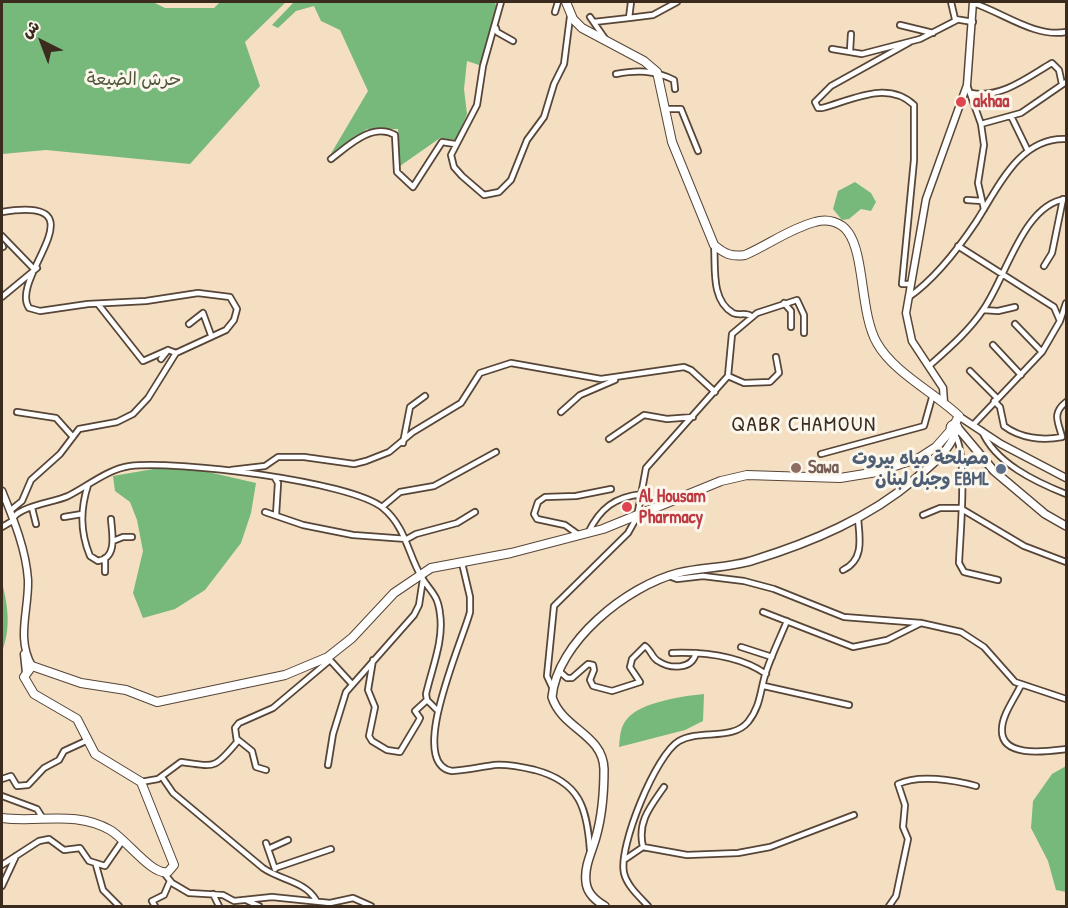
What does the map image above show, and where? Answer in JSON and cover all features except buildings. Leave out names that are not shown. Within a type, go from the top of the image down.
[{"type":"main road","points":[[566,2],[571,15],[582,28],[644,61],[657,72],[672,142],[714,245],[729,256],[745,255],[815,222],[829,221],[844,227],[852,239],[867,314],[876,343],[889,358],[960,417],[955,430],[930,466],[887,500],[858,519],[755,560],[669,576],[620,599],[605,611],[578,642],[559,671],[552,697],[559,712],[594,741],[603,756],[601,816],[590,853],[586,883],[592,896],[605,906]]},
{"type":"main road","points":[[2,818],[62,817],[95,823],[124,839],[152,868],[164,873],[172,869],[174,860],[160,834],[141,782],[128,772],[100,758],[77,719],[44,701],[29,689],[25,681],[26,673],[32,666],[81,683],[126,690],[157,702],[285,675],[329,658],[352,638],[381,604],[440,565],[511,553],[579,536],[637,517],[721,481],[747,475],[840,478],[899,466],[930,451],[955,430]]},
{"type":"main road","points":[[955,430],[994,471],[1045,514],[1066,526]]},
{"type":"street","points":[[501,2],[496,28],[483,66],[477,105],[455,144],[452,155],[454,167],[484,195],[495,194],[511,180],[524,147],[544,117],[554,84],[564,64],[571,15]]},
{"type":"street","points":[[555,12],[558,2]]},
{"type":"street","points":[[628,18],[631,2]]},
{"type":"street","points":[[608,42],[592,20],[653,15],[677,2]]},
{"type":"street","points":[[951,2],[952,14],[957,20]]},
{"type":"street","points":[[944,402],[943,388],[908,330],[906,313],[926,199],[967,85],[973,2],[1028,26],[1066,32]]},
{"type":"street","points":[[832,49],[862,54],[910,42],[957,20],[973,22]]},
{"type":"street","points":[[900,26],[933,33]]},
{"type":"street","points":[[496,28],[497,32],[513,41]]},
{"type":"street","points":[[850,51],[851,34]]},
{"type":"street","points":[[910,42],[831,86],[815,102],[818,108],[822,108],[886,92],[908,100],[914,105],[914,160],[902,284],[911,284]]},
{"type":"street","points":[[971,93],[986,94],[1000,91],[1052,63],[1059,70],[1064,83],[1027,110],[981,124]]},
{"type":"street","points":[[616,74],[634,71],[657,72],[674,80],[675,89]]},
{"type":"street","points":[[967,85],[981,124],[984,145],[978,188],[984,209]]},
{"type":"street","points":[[665,109],[684,108],[698,151]]},
{"type":"street","points":[[1011,116],[1028,151]]},
{"type":"street","points":[[331,159],[364,134],[390,132],[395,135],[398,172],[413,186],[442,142],[455,144]]},
{"type":"street","points":[[909,297],[935,275],[958,246],[1008,170],[1028,151],[1041,144],[1066,139]]},
{"type":"street","points":[[1044,266],[1052,253],[1065,199]]},
{"type":"street","points":[[929,366],[983,310],[1030,222],[1041,212],[1065,199]]},
{"type":"street","points":[[966,200],[982,201]]},
{"type":"street","points":[[2,212],[36,210],[49,219],[50,229],[26,291],[29,308],[40,311],[146,301],[198,293],[230,297],[236,305],[234,320],[226,330],[176,353],[148,399],[133,414],[117,422],[83,427],[60,454],[31,480],[22,501],[11,510]]},
{"type":"street","points":[[2,236],[3,246],[35,268]]},
{"type":"street","points":[[714,245],[715,279],[722,299],[732,312],[751,316]]},
{"type":"street","points":[[958,246],[1054,308],[1060,321]]},
{"type":"street","points":[[2,297],[15,288],[35,268]]},
{"type":"street","points":[[553,689],[547,676],[554,606],[628,533],[637,517],[644,473],[650,462],[728,376],[729,339],[751,316],[797,300],[804,315],[804,333]]},
{"type":"street","points":[[783,303],[791,311],[791,327]]},
{"type":"street","points":[[973,425],[995,399],[1042,352],[1060,321],[1066,303]]},
{"type":"street","points":[[98,304],[143,361],[168,350],[176,353]]},
{"type":"street","points":[[983,310],[998,311],[1015,307]]},
{"type":"street","points":[[189,324],[203,313],[211,335]]},
{"type":"street","points":[[1015,324],[1042,352]]},
{"type":"street","points":[[993,345],[1021,375]]},
{"type":"street","points":[[161,359],[168,350]]},
{"type":"street","points":[[728,376],[744,383],[770,382],[779,373],[777,357]]},
{"type":"street","points":[[226,471],[265,466],[278,458],[304,457],[354,464],[389,452],[414,432],[465,400],[473,380],[491,368],[517,363],[581,377],[606,379],[684,367],[691,370],[715,392]]},
{"type":"street","points":[[970,370],[995,399],[1000,407],[1004,426],[1011,432],[1047,438],[1062,437],[1056,418],[1058,411],[1066,402]]},
{"type":"street","points":[[561,412],[589,390],[628,375]]},
{"type":"street","points":[[821,454],[924,426],[933,394]]},
{"type":"street","points":[[403,443],[410,407],[425,396]]},
{"type":"street","points":[[17,412],[56,418],[74,437]]},
{"type":"street","points":[[609,439],[644,415],[667,418],[693,417]]},
{"type":"street","points":[[960,417],[1001,444],[1066,478]]},
{"type":"street","points":[[955,430],[960,444],[962,467],[961,569],[968,573],[998,580]]},
{"type":"street","points":[[982,431],[986,441],[997,454],[1025,474],[1066,494]]},
{"type":"street","points":[[382,507],[399,492],[434,486],[496,452]]},
{"type":"street","points":[[2,527],[32,508],[129,466],[197,466],[335,489],[382,507],[407,539],[422,576],[435,592],[441,614],[440,633],[427,700],[415,711],[420,718],[400,752],[387,750],[372,741],[369,736],[375,707],[368,690],[374,660]]},
{"type":"street","points":[[275,478],[278,483],[276,515]]},
{"type":"street","points":[[88,485],[82,514],[83,533],[90,556],[103,559]]},
{"type":"street","points":[[579,536],[565,525],[537,519],[534,514],[538,502],[545,497],[576,496],[611,489]]},
{"type":"street","points":[[2,491],[3,499],[14,519],[28,580],[23,634],[26,673]]},
{"type":"street","points":[[588,533],[605,508],[622,496],[642,494]]},
{"type":"street","points":[[32,508],[36,524]]},
{"type":"street","points":[[923,514],[940,508],[960,508],[1024,546],[1066,562]]},
{"type":"street","points":[[265,512],[303,525],[353,535],[407,539],[416,534],[457,523],[475,512]]},
{"type":"street","points":[[64,517],[82,514]]},
{"type":"street","points":[[97,568],[110,554],[113,541],[111,519]]},
{"type":"street","points":[[843,570],[855,562],[858,554],[858,519]]},
{"type":"street","points":[[104,532],[112,532]]},
{"type":"street","points":[[113,541],[123,537],[132,537]]},
{"type":"street","points":[[103,559],[105,572]]},
{"type":"street","points":[[462,561],[470,597],[470,612],[437,710],[433,752],[441,767],[452,771],[509,766],[554,775],[562,780],[576,794],[581,805],[589,831],[590,853]]},
{"type":"street","points":[[328,765],[336,724],[351,683],[417,610],[422,576]]},
{"type":"street","points":[[669,576],[676,579],[703,576],[744,581],[774,589],[844,617],[921,623],[969,635],[1021,685],[1066,699]]},
{"type":"street","points":[[763,612],[860,648],[887,640],[921,623]]},
{"type":"street","points":[[648,906],[627,879],[624,860],[630,829],[641,802],[671,747],[693,735],[738,730],[755,711],[772,657],[787,621]]},
{"type":"street","points":[[559,671],[567,678],[572,678],[588,664],[592,665],[594,670],[590,680],[593,686],[619,690],[639,682],[630,667],[633,659],[645,646],[657,661],[677,667],[687,666],[695,660],[696,653]]},
{"type":"street","points":[[741,647],[772,657]]},
{"type":"street","points":[[25,650],[32,666]]},
{"type":"street","points":[[672,652],[696,653],[752,664],[766,674]]},
{"type":"street","points":[[141,782],[162,777],[181,762],[211,766],[219,761],[237,739],[236,728],[239,723],[273,708],[329,658],[351,683]]},
{"type":"street","points":[[1021,685],[1002,728],[1005,741],[1022,750],[1066,749]]},
{"type":"street","points":[[764,686],[849,705]]},
{"type":"street","points":[[427,700],[437,710]]},
{"type":"street","points":[[237,739],[252,751],[256,767],[266,770]]},
{"type":"street","points":[[2,779],[11,777],[17,786],[28,785],[44,768],[58,760],[64,751],[88,740]]},
{"type":"street","points":[[162,777],[173,793],[273,871],[304,886],[316,900]]},
{"type":"street","points":[[889,906],[896,896],[908,839],[903,827],[905,806],[898,784],[906,781],[956,780],[976,786]]},
{"type":"street","points":[[643,847],[640,835],[646,812],[664,787]]},
{"type":"street","points":[[2,796],[37,809],[42,818]]},
{"type":"street","points":[[624,860],[643,847],[703,855],[744,852],[770,847],[854,815]]},
{"type":"street","points":[[2,865],[39,841],[49,839],[64,850],[81,848],[86,859],[96,865],[107,865],[124,839]]},
{"type":"street","points":[[268,849],[288,840]]},
{"type":"street","points":[[266,843],[273,871]]},
{"type":"street","points":[[273,871],[331,849]]},
{"type":"street","points":[[2,885],[16,855]]},
{"type":"street","points":[[96,865],[103,890],[119,906]]},
{"type":"street","points":[[164,873],[170,881],[189,893],[223,895],[234,901],[272,897],[330,903],[357,898],[371,906]]},
{"type":"street","points":[[154,906],[152,901],[164,895],[170,881]]},
{"type":"street","points":[[213,894],[219,906]]},
{"type":"street","points":[[248,901],[259,906]]},
{"type":"green space","name":"حرش الضيعة","points":[[2,2],[153,2],[165,8],[214,8],[220,2],[286,2],[245,42],[260,86],[190,164],[46,150],[2,154]]},
{"type":"green space","points":[[294,2],[495,2],[497,9],[482,66],[467,61],[464,89],[467,114],[456,140],[440,138],[400,166],[398,129],[367,129],[329,157],[368,91],[340,30],[321,21],[314,6],[296,11],[278,28],[272,25]]},
{"type":"green space","points":[[855,182],[871,193],[876,202],[871,211],[861,209],[849,219],[842,220],[833,209],[838,191]]},
{"type":"green space","points":[[159,468],[204,471],[256,483],[251,513],[241,543],[205,590],[175,609],[143,618],[133,593],[143,551],[137,520],[130,502],[115,491],[113,476]]},
{"type":"green space","points":[[2,582],[8,617],[7,634],[2,652]]},
{"type":"green space","points":[[704,694],[703,721],[685,730],[619,747],[623,725],[633,713],[663,701]]},
{"type":"green space","points":[[1066,766],[1066,892],[1056,890],[1048,861],[1031,828],[1033,801],[1052,774]]},
{"type":"place","name":"akhaa","points":[[961,102]]},
{"type":"place","name":"Sawa","points":[[796,468]]},
{"type":"place","name":"مصلحة مياه بيروت وجبل لبنان EBML","points":[[1001,469]]},
{"type":"place","name":"Al Housam Pharmacy","points":[[627,507]]},
{"type":"district","name":"QABR CHAMOUN","points":[[804,425]]}]
